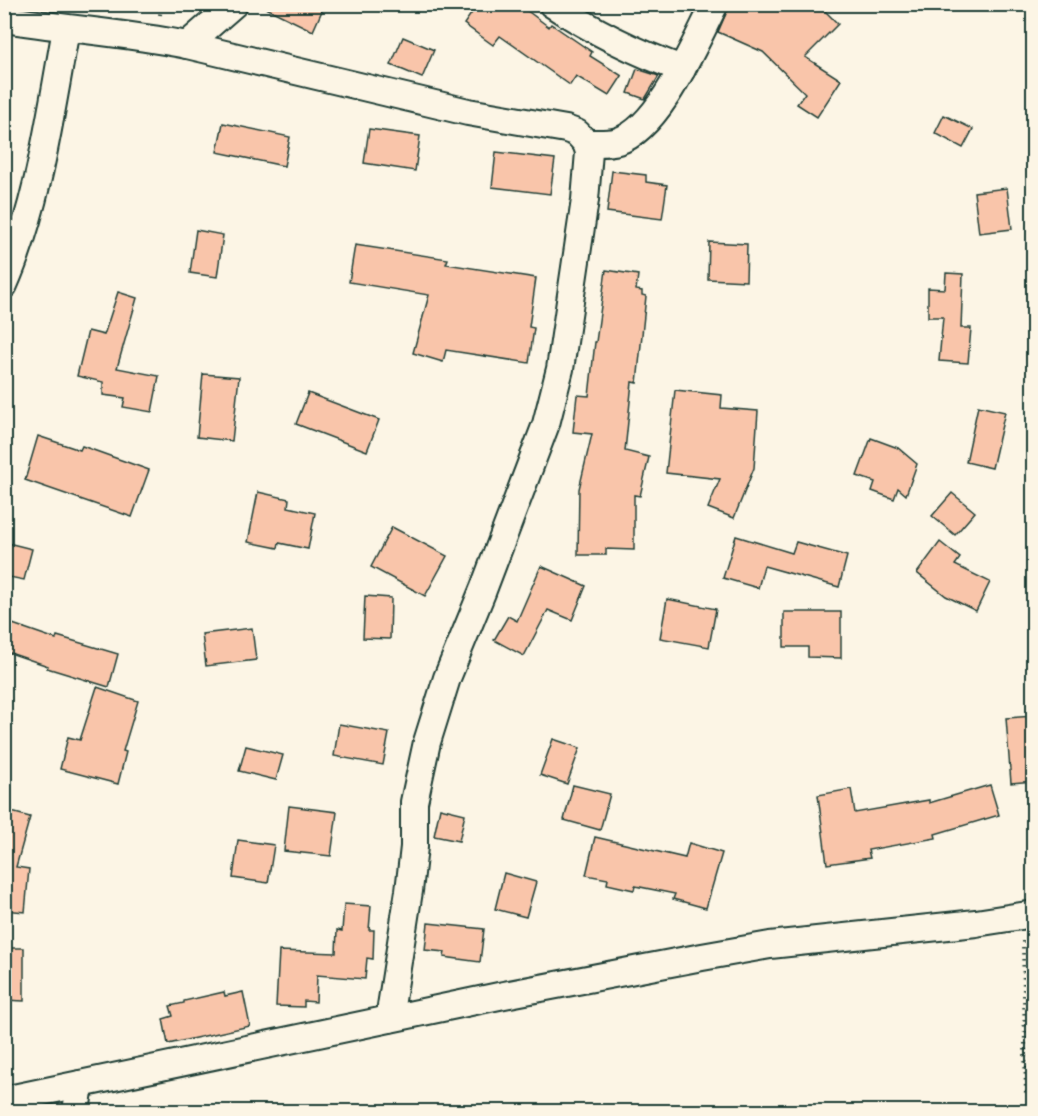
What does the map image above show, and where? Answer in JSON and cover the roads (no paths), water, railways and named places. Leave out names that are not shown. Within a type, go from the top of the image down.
[{"type":"street","points":[[187,45],[234,4]]},
{"type":"street","points":[[552,4],[580,23],[634,51],[682,69]]},
{"type":"street","points":[[586,143],[617,142],[633,134],[649,118],[670,91],[715,4]]},
{"type":"street","points":[[4,19],[66,29],[158,39],[187,45],[468,112],[566,129],[577,134],[586,143],[589,152],[582,222],[560,369],[546,424],[437,707],[419,774],[414,802],[414,847],[409,891],[389,1020]]},
{"type":"street","points":[[4,285],[15,258],[35,189],[66,29]]},
{"type":"street","points":[[4,1100],[631,970],[770,945],[1028,915]]},
{"type":"street","points":[[76,1112],[80,1084]]}]
